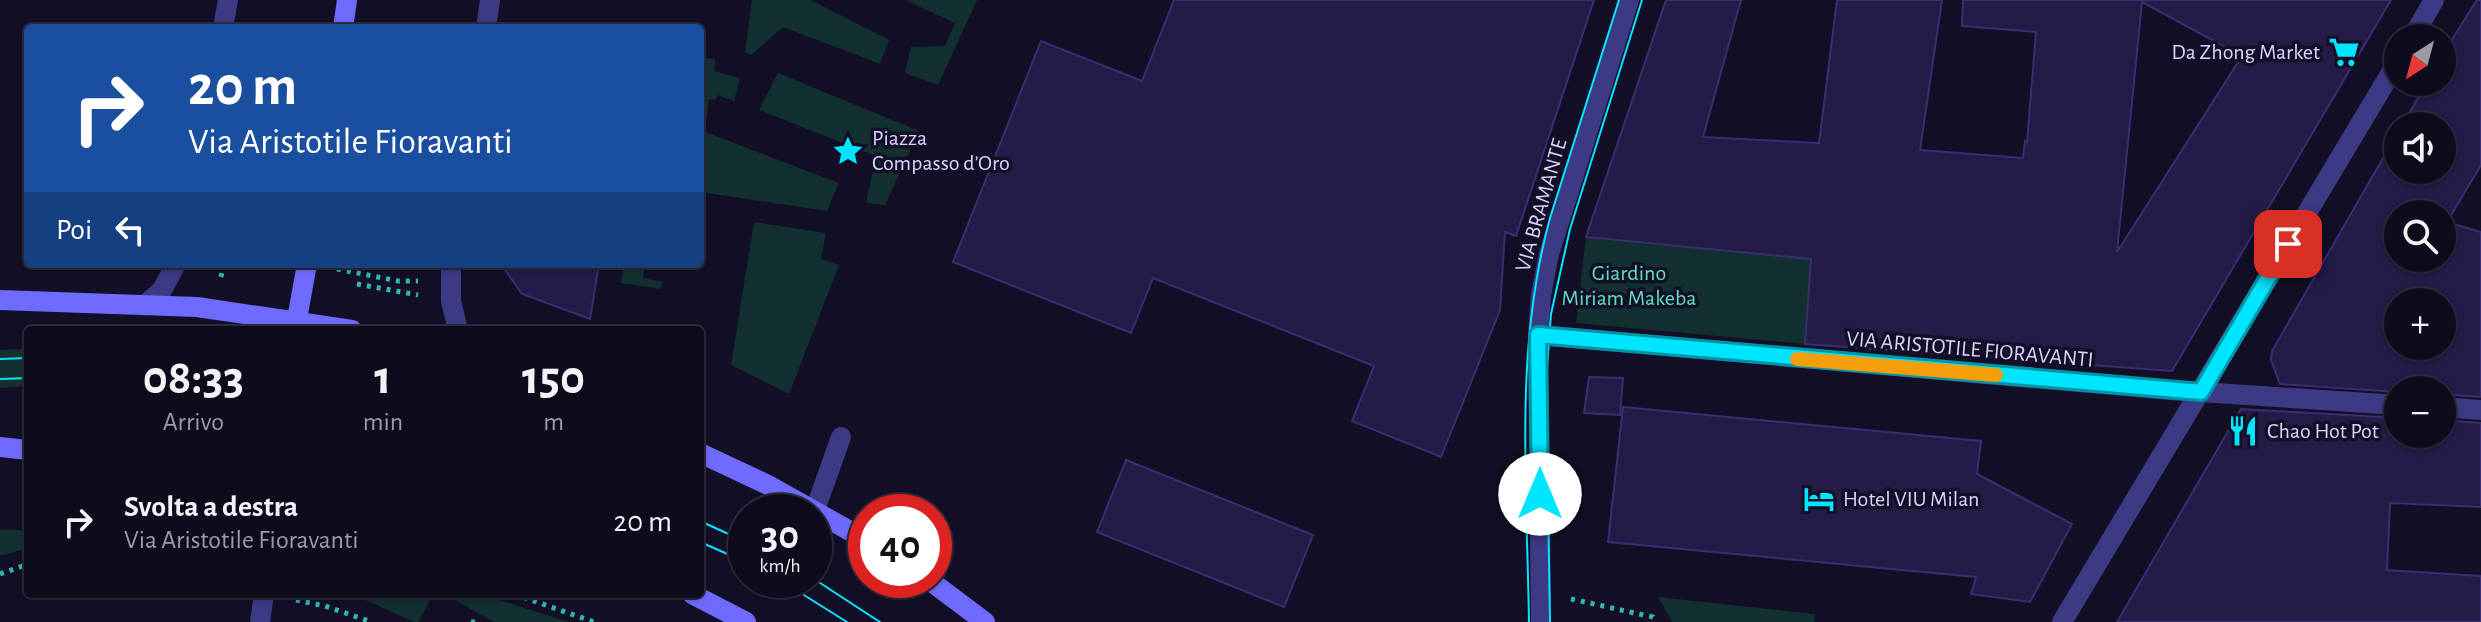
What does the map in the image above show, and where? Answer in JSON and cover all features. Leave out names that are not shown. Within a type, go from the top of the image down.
[{"type":"main road","points":[[344,24],[347,0]]},
{"type":"main road","points":[[299,326],[316,268]]},
{"type":"main road","points":[[0,300],[217,309],[294,326]]},
{"type":"main road","points":[[0,445],[24,441]]},
{"type":"main road","points":[[0,445],[24,449]]},
{"type":"main road","points":[[704,455],[783,494]]},
{"type":"main road","points":[[952,597],[985,622]]},
{"type":"main road","points":[[700,598],[746,622]]},
{"type":"street","points":[[224,24],[228,0]]},
{"type":"street","points":[[487,24],[490,0]]},
{"type":"street","name":"VIA BRAMANTE","points":[[1541,622],[1538,335],[1541,295],[1549,254],[1629,0]]},
{"type":"street","points":[[2420,24],[2434,0]]},
{"type":"street","points":[[2062,622],[2384,85]]},
{"type":"street","points":[[146,304],[162,290],[174,268]]},
{"type":"street","points":[[451,272],[451,301],[457,326]]},
{"type":"street","name":"VIA ARISTOTILE FIORAVANTI","points":[[1538,335],[2201,392],[2384,404]]},
{"type":"street","points":[[2456,408],[2481,410]]},
{"type":"street","points":[[821,494],[841,437]]},
{"type":"street","points":[[260,622],[271,598]]},
{"type":"path","points":[[221,280],[222,268]]},
{"type":"path","points":[[332,268],[398,281],[451,272]]},
{"type":"path","points":[[357,284],[419,295]]},
{"type":"path","points":[[0,574],[24,565]]},
{"type":"path","points":[[283,598],[325,606],[372,622]]},
{"type":"path","points":[[525,598],[594,622]]},
{"type":"path","points":[[1566,598],[1653,617],[1656,622]]},
{"type":"green space","points":[[752,0],[811,0],[889,40],[880,64],[783,27],[751,55],[745,53]]},
{"type":"green space","points":[[905,0],[977,0],[938,85],[905,73],[911,47],[945,46],[955,23]]},
{"type":"green space","points":[[704,58],[715,59],[714,71],[740,78],[734,101],[717,95],[716,100],[709,99],[705,132],[839,183],[827,211],[704,193]]},
{"type":"green space","points":[[778,73],[919,131],[885,205],[866,203],[876,156],[759,110]]},
{"type":"green space","points":[[754,222],[826,233],[821,259],[839,265],[789,394],[731,365]]},
{"type":"green space","name":"Giardino Miriam Makeba","points":[[1586,237],[1811,259],[1805,344],[1576,323]]},
{"type":"green space","points":[[623,268],[644,268],[643,278],[663,282],[661,289],[621,283]]},
{"type":"green space","points":[[24,349],[24,386],[0,388],[0,350]]},
{"type":"green space","points":[[0,530],[24,530],[24,549],[0,556]]},
{"type":"green space","points":[[1658,597],[1815,614],[1814,622],[1672,622]]},
{"type":"green space","points":[[361,598],[431,598],[418,622]]},
{"type":"green space","points":[[451,598],[493,598],[569,622],[494,622]]},
{"type":"building","points":[[1174,0],[1594,0],[1516,236],[1505,232],[1500,310],[1441,457],[1352,421],[1374,366],[1153,278],[1131,333],[953,262],[1041,41],[1142,81]]},
{"type":"building","points":[[1666,0],[1741,0],[1703,137],[1819,143],[1837,0],[1942,0],[1920,150],[2023,158],[2036,32],[1962,26],[1963,0],[2391,0],[2172,371],[1805,344],[1811,259],[1586,237]],"holes":[[[2142,2],[2242,56],[2117,252]]]},
{"type":"building","points":[[2477,0],[2481,0],[2481,165],[2456,207],[2456,200],[2384,200],[2384,272],[2456,272],[2456,225],[2481,232],[2481,397],[2456,395],[2456,376],[2384,376],[2384,391],[2280,384],[2271,360],[2272,351],[2384,156],[2384,184],[2456,184],[2456,112],[2410,112],[2419,96],[2456,96],[2456,33]]},
{"type":"building","points":[[504,268],[598,268],[590,319],[522,294]]},
{"type":"building","points":[[1589,377],[1623,378],[1620,415],[1584,413]]},
{"type":"building","name":"Hotel VIU Milan","points":[[1623,407],[1981,441],[1977,474],[2072,524],[2030,602],[1971,594],[1976,577],[1608,542]]},
{"type":"building","points":[[2241,409],[2384,417],[2384,448],[2456,448],[2456,421],[2481,423],[2481,507],[2390,503],[2387,570],[2481,576],[2481,622],[2117,622]]},
{"type":"building","points":[[1126,460],[1313,535],[1284,607],[1097,532]]},
{"type":"tram line","points":[[1529,622],[1525,418],[1531,317],[1550,218],[1619,0]]},
{"type":"tram line","points":[[1550,622],[1546,382],[1551,314],[1570,229],[1642,0]]},
{"type":"tram line","points":[[0,359],[24,358]]},
{"type":"tram line","points":[[0,379],[24,378]]},
{"type":"tram line","points":[[704,523],[728,534]]},
{"type":"tram line","points":[[704,544],[728,554]]},
{"type":"tram line","points":[[832,591],[880,622]]},
{"type":"tram line","points":[[809,598],[847,622]]},
{"type":"slow traffic","points":[[1797,359],[1996,375]]},
{"type":"place","name":"Da Zhong Market","points":[[2344,52]]},
{"type":"place","name":"Piazza Compasso d’Oro","points":[[848,151]]},
{"type":"place","name":"Chao Hot Pot","points":[[2243,431]]},
{"type":"place","name":"Hotel VIU Milan","points":[[1819,499]]},
{"type":"route","points":[[1540,494],[1538,335],[2201,392],[2288,244]]}]
